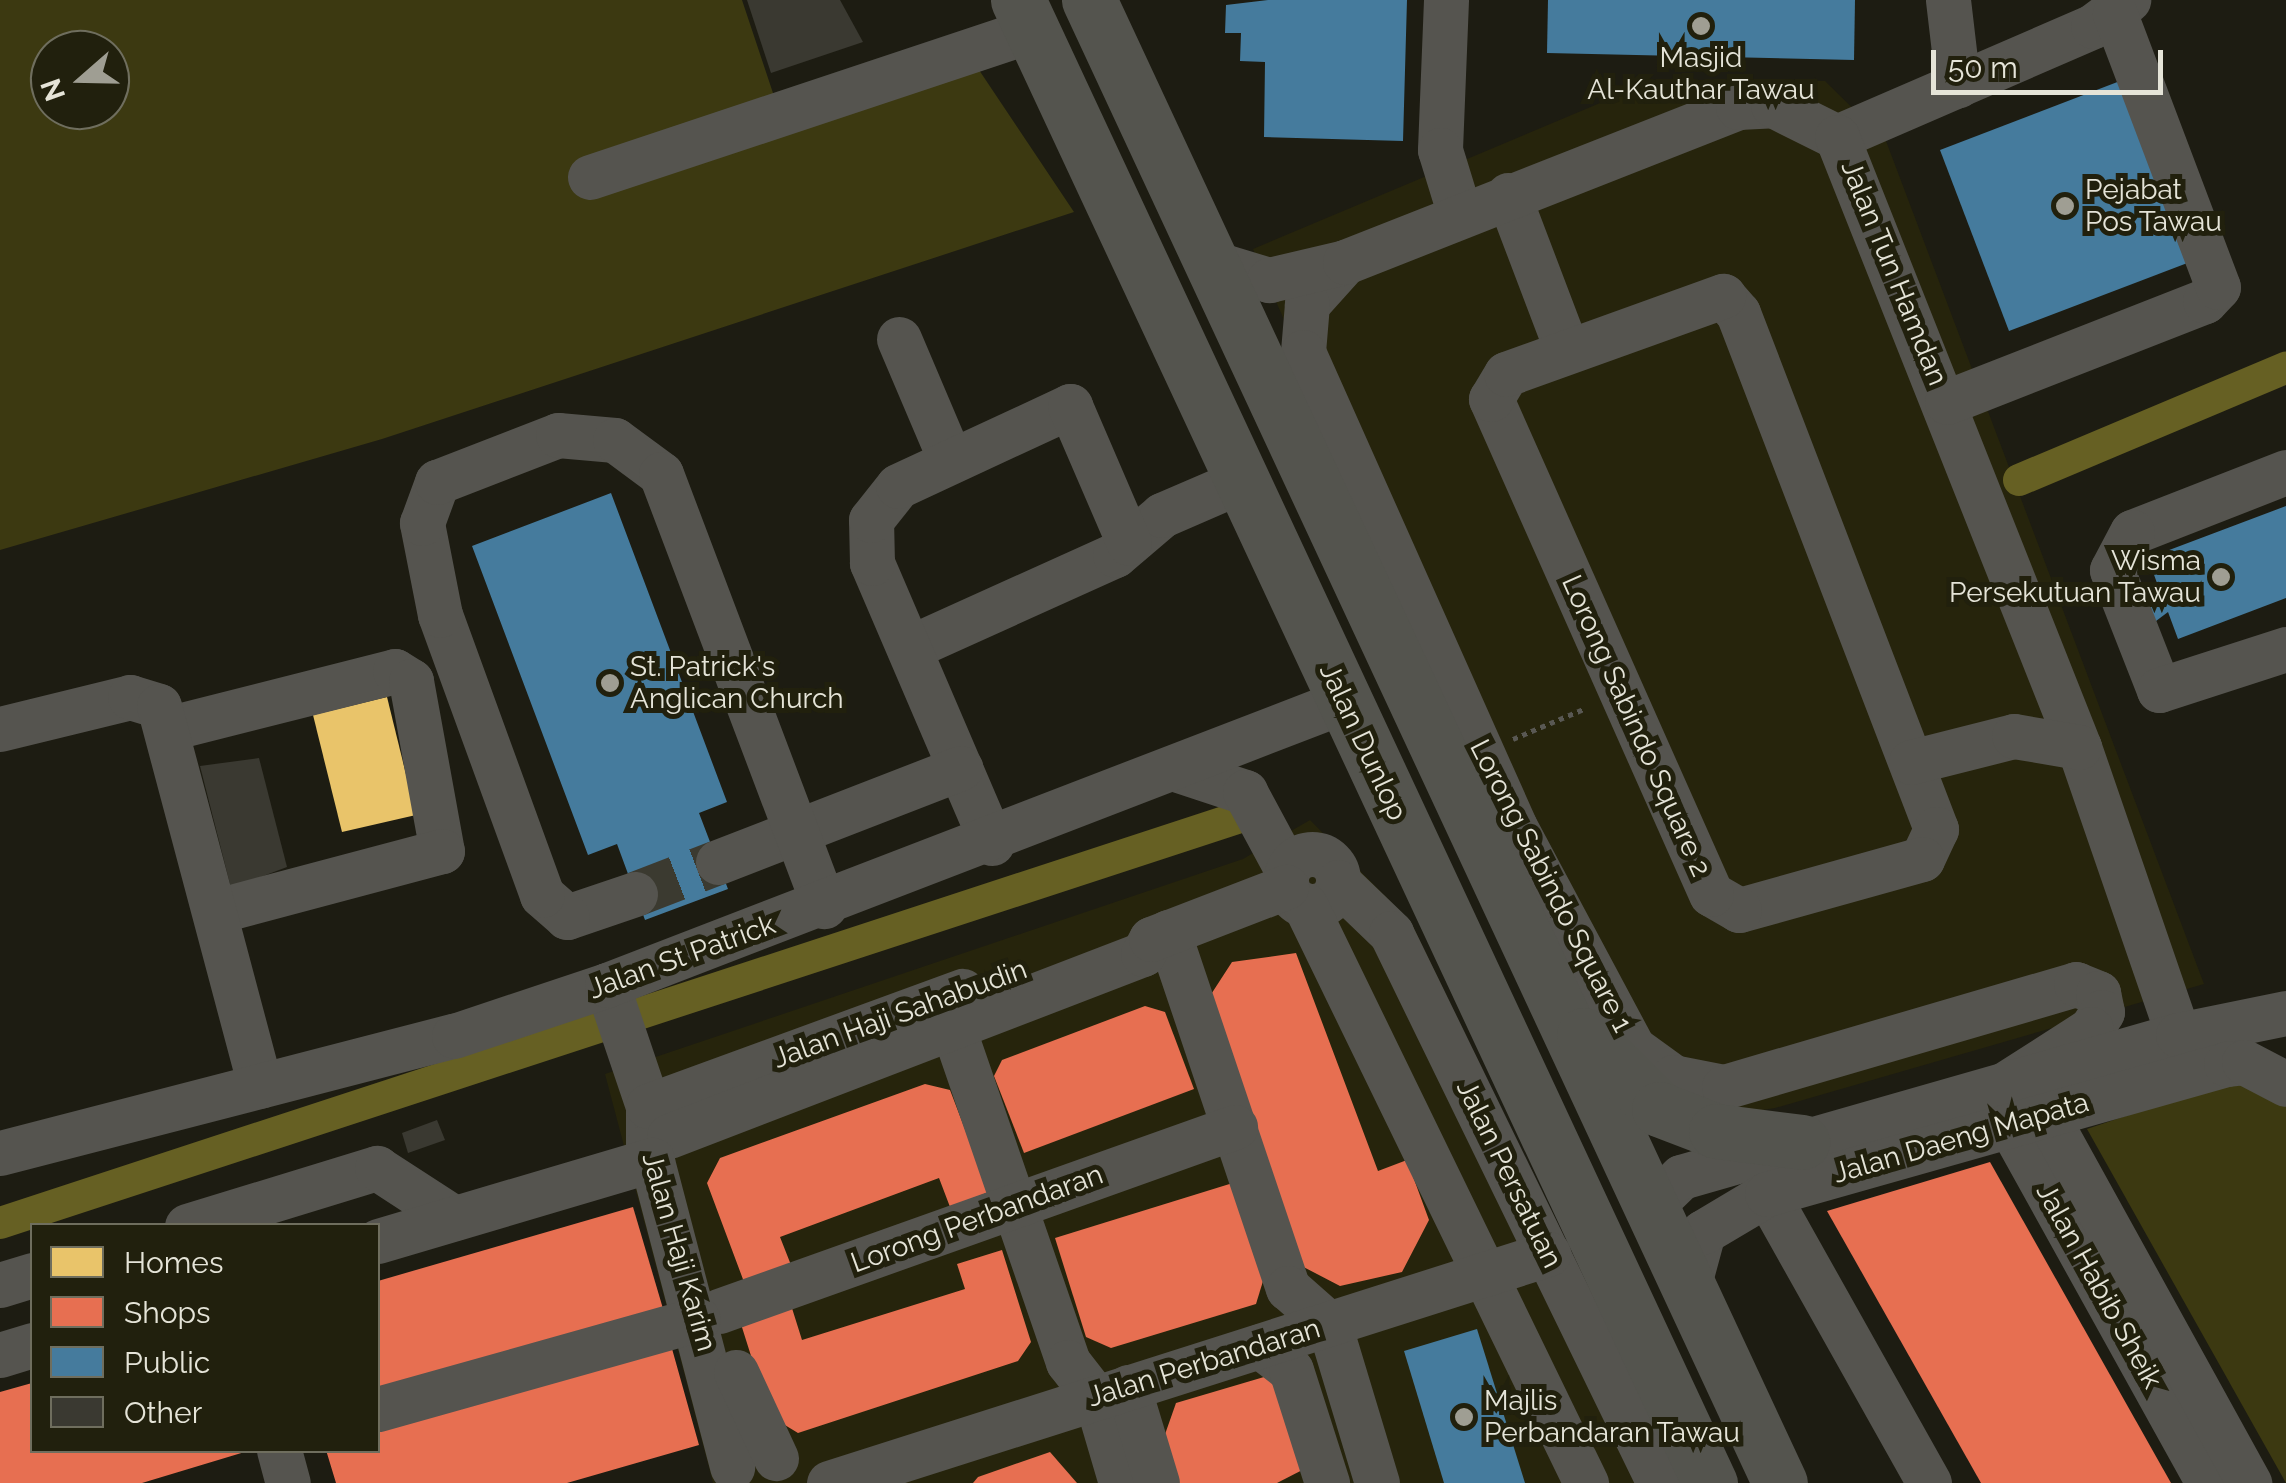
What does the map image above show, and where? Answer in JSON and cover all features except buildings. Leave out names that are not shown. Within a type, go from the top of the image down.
[{"type":"main road","points":[[1089,0],[1213,263],[1336,542],[1686,1291],[1780,1483]]},
{"type":"main road","name":"Jalan Dunlop","points":[[1027,14],[1698,1460]]},
{"type":"main road","points":[[1336,542],[1356,630],[1344,701]]},
{"type":"main road","points":[[1544,987],[1659,1109],[1716,1131],[1802,1142]]},
{"type":"main road","points":[[1648,1209],[1630,1258],[1698,1460]]},
{"type":"street","points":[[1446,0],[1440,150],[1460,214]]},
{"type":"street","points":[[1948,0],[1958,84]]},
{"type":"street","points":[[1837,137],[2122,7],[2218,287],[2206,301],[1946,402]]},
{"type":"street","points":[[590,178],[1027,14]]},
{"type":"street","name":"Jalan Tun Hamdan","points":[[1213,263],[1269,280],[1345,262],[1738,107],[1773,106],[1837,137],[1946,402],[2079,747],[2178,1035]]},
{"type":"street","points":[[1508,195],[1567,350]]},
{"type":"street","name":"Lorong Sabindo Square 1","points":[[1345,262],[1307,304],[1303,352],[1481,752],[1620,1026],[1673,1077],[1752,1083],[2067,987],[2114,955],[2130,893]]},
{"type":"street","name":"Lorong Sabindo Square 2","points":[[1723,296],[1738,314],[1936,829],[1922,859],[1740,910],[1720,906],[1622,694],[1491,399],[1506,374],[1701,297],[1723,296]]},
{"type":"street","points":[[899,339],[950,456]]},
{"type":"street","points":[[992,844],[872,563],[870,520],[898,486],[950,456],[1070,406],[1129,543]]},
{"type":"street","points":[[635,894],[567,916],[542,895],[440,615],[422,509],[451,473],[558,435],[616,440],[662,474],[824,906]]},
{"type":"street","points":[[2286,472],[2132,532],[2112,570],[2159,690],[2286,649]]},
{"type":"street","points":[[909,648],[1129,543],[1162,515],[1243,480]]},
{"type":"street","points":[[170,728],[395,671],[411,681],[442,850],[216,911]]},
{"type":"street","points":[[6,728],[142,696],[170,728],[260,1086]]},
{"type":"street","name":"Jalan St Patrick","points":[[0,1153],[260,1086],[617,1015],[824,906],[992,844],[1344,701]]},
{"type":"street","points":[[1911,762],[2014,736],[2079,747]]},
{"type":"street","points":[[1257,739],[1306,879],[1460,1225],[1586,1483]]},
{"type":"street","points":[[718,862],[960,768]]},
{"type":"street","points":[[1178,770],[1245,792],[1306,879]]},
{"type":"street","name":"Jalan Haji Sahabudin","points":[[674,1122],[953,1028],[1143,954],[1159,936],[1306,879]]},
{"type":"street","name":"Jalan Persatuan","points":[[1306,879],[1391,932],[1659,1483]]},
{"type":"street","name":"Jalan Haji Sahabudin","points":[[674,1122],[1134,928],[1159,936]]},
{"type":"street","points":[[1159,936],[1236,1127],[1288,1288],[1330,1324],[1377,1483]]},
{"type":"street","points":[[2013,1102],[2098,1021],[2098,993],[2067,987]]},
{"type":"street","points":[[2286,1014],[2270,1048],[2286,1084]]},
{"type":"street","name":"Jalan Daeng Mapata","points":[[1686,1291],[1703,1232],[1767,1194],[2178,1035],[2286,1014]]},
{"type":"street","name":"Jalan Haji Karim","points":[[617,1015],[674,1122],[708,1315],[724,1477]]},
{"type":"street","points":[[953,1028],[1068,1362],[1112,1392],[1156,1483]]},
{"type":"street","name":"Jalan Daeng Mapata","points":[[1648,1209],[1680,1177],[1802,1142],[2226,1064],[2244,1062],[2286,1084]]},
{"type":"street","name":"Jalan Habib Sheik","points":[[2013,1102],[2208,1483]]},
{"type":"street","name":"Jalan Habib Sheik","points":[[2013,1102],[2248,1483]]},
{"type":"street","points":[[380,1240],[454,1218],[674,1122]]},
{"type":"street","name":"Lorong Perbandaran","points":[[380,1408],[708,1315],[1236,1127]]},
{"type":"street","points":[[206,1223],[377,1168],[454,1218]]},
{"type":"street","points":[[1767,1194],[1928,1483]]},
{"type":"street","points":[[1419,1295],[1460,1225]]},
{"type":"street","name":"Jalan Perbandaran","points":[[724,1477],[752,1454],[810,1473],[925,1468],[1112,1392],[1548,1254]]},
{"type":"street","points":[[0,1285],[30,1275]]},
{"type":"street","name":"Jalan Haji Karim","points":[[708,1315],[742,1390],[810,1473]]},
{"type":"street","points":[[0,1355],[30,1346]]},
{"type":"street","points":[[1260,1346],[1290,1370],[1327,1483]]},
{"type":"street","points":[[1112,1392],[1121,1483]]},
{"type":"street","points":[[281,1453],[288,1483]]},
{"type":"path","points":[[1481,752],[1622,694]]},
{"type":"shaded area","points":[[0,0],[742,0],[777,105],[973,61],[1074,212],[382,439],[0,550]]},
{"type":"shaded area","points":[[1655,80],[1825,81],[1886,141],[2204,984],[1775,1108],[1750,1112],[1678,1096],[1507,827],[1253,249]]},
{"type":"shaded area","points":[[1310,820],[1411,922],[1682,1483],[713,1483],[605,1074],[1243,859]]},
{"type":"shaded area","points":[[2265,1069],[2286,1106],[2286,1483],[2087,1129]]},
{"type":"waterway","points":[[2019,480],[2286,368]]},
{"type":"waterway","points":[[0,1223],[1243,816]]},
{"type":"tunnel","points":[[635,894],[718,862]]},
{"type":"place","name":"Masjid Al-Kauthar Tawau","points":[[1701,26]]},
{"type":"place","name":"Pejabat Pos Tawau","points":[[2065,206]]},
{"type":"place","name":"Wisma Persekutuan Tawau","points":[[2221,577]]},
{"type":"place","name":"St. Patrick's Anglican Church","points":[[610,683]]},
{"type":"place","name":"Majlis Perbandaran Tawau","points":[[1464,1417]]}]
